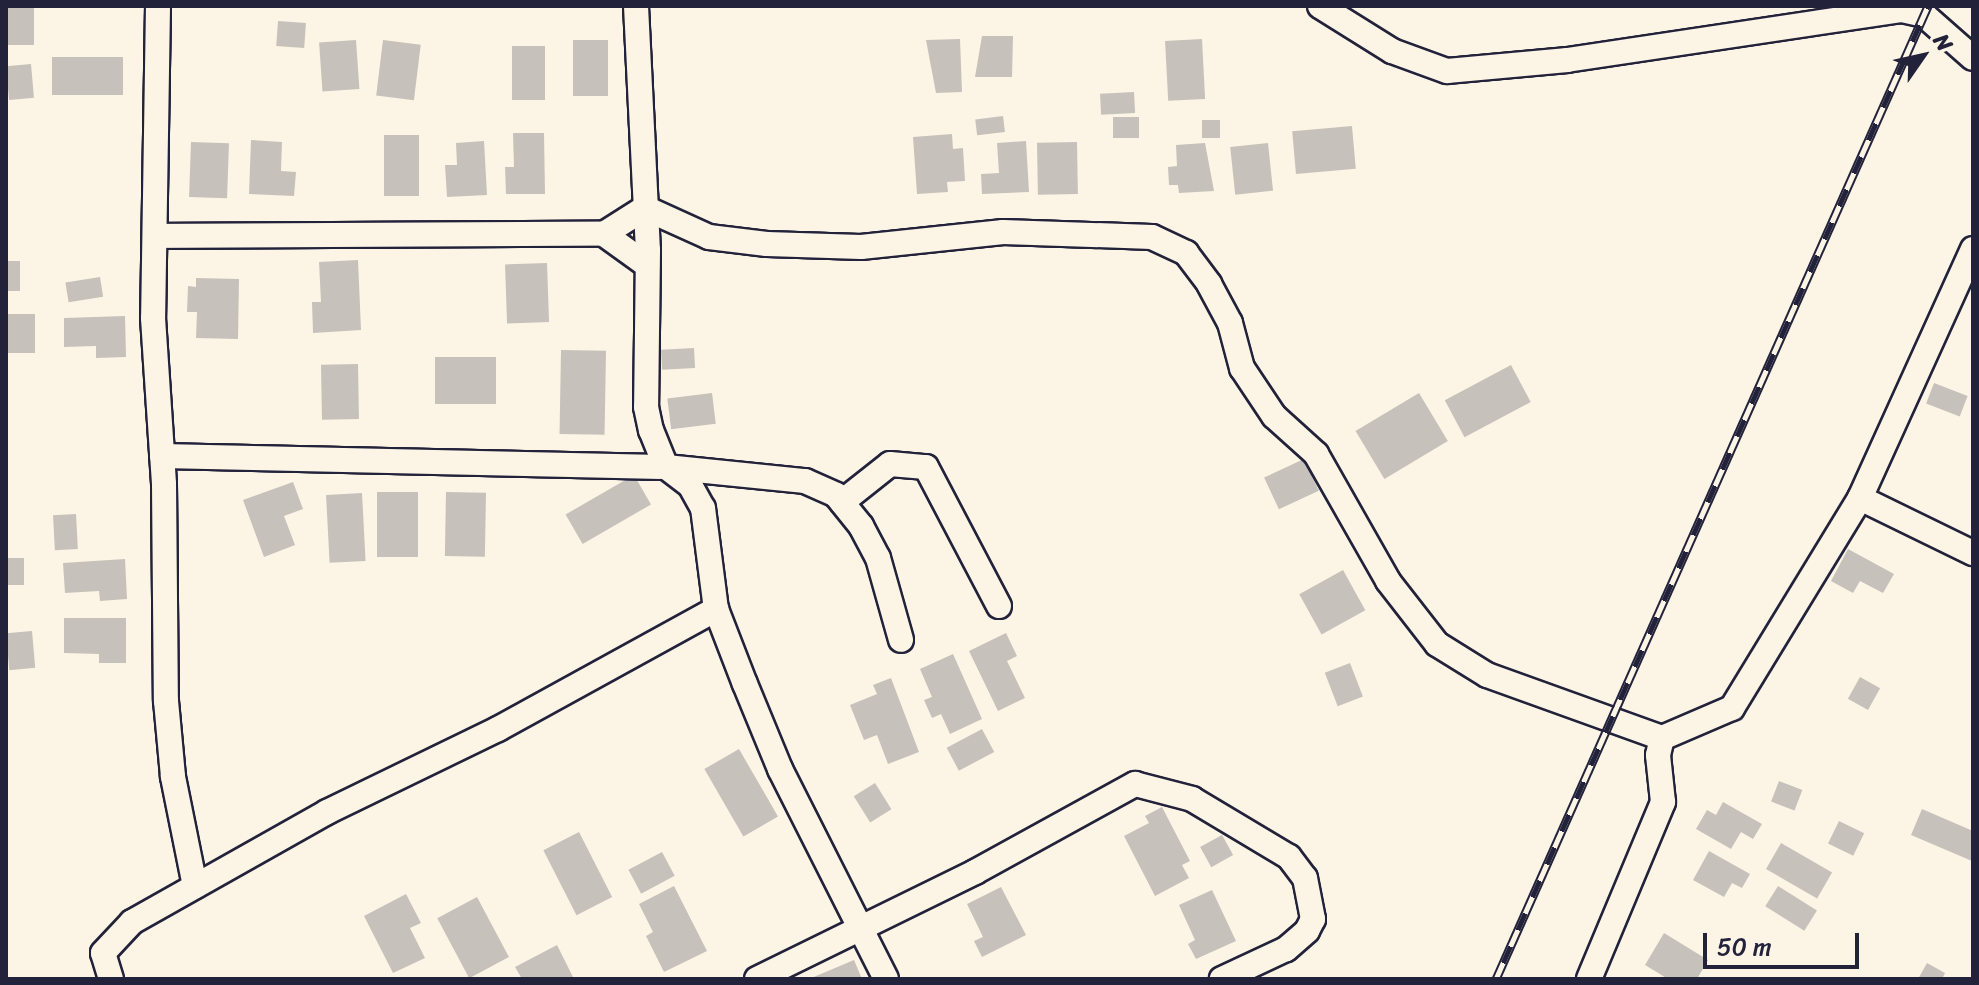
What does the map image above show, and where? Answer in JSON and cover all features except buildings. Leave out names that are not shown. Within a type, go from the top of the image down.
[{"type":"street","points":[[158,6],[153,318],[162,456],[166,701],[173,777],[195,886]]},
{"type":"street","points":[[636,6],[647,265],[646,407],[666,467],[690,485],[703,508],[716,609],[780,769],[886,979]]},
{"type":"street","points":[[1320,6],[1392,51],[1447,71],[1567,60],[1902,10],[1924,15],[1973,58]]},
{"type":"street","points":[[155,236],[604,234],[645,208]]},
{"type":"street","points":[[645,208],[709,237],[767,244],[861,247],[1003,232],[1127,233],[1152,237],[1186,253],[1230,323],[1248,377],[1274,416],[1316,454],[1388,581],[1437,644],[1487,675],[1662,738],[1732,708],[1860,498],[1973,249]]},
{"type":"street","points":[[604,234],[647,265]]},
{"type":"street","points":[[162,456],[666,467],[805,481],[842,502],[878,558],[901,640]]},
{"type":"street","points":[[842,502],[890,464],[926,467],[999,606]]},
{"type":"street","points":[[1860,498],[1973,553]]},
{"type":"street","points":[[111,979],[103,953],[111,940],[195,886],[716,609]]},
{"type":"street","points":[[1589,979],[1663,802],[1658,755],[1662,738]]},
{"type":"street","points":[[757,979],[1141,785],[1192,799],[1289,857],[1305,878],[1313,919],[1307,931],[1286,949],[1222,979]]},
{"type":"railway","points":[[1496,979],[1928,6]]}]
